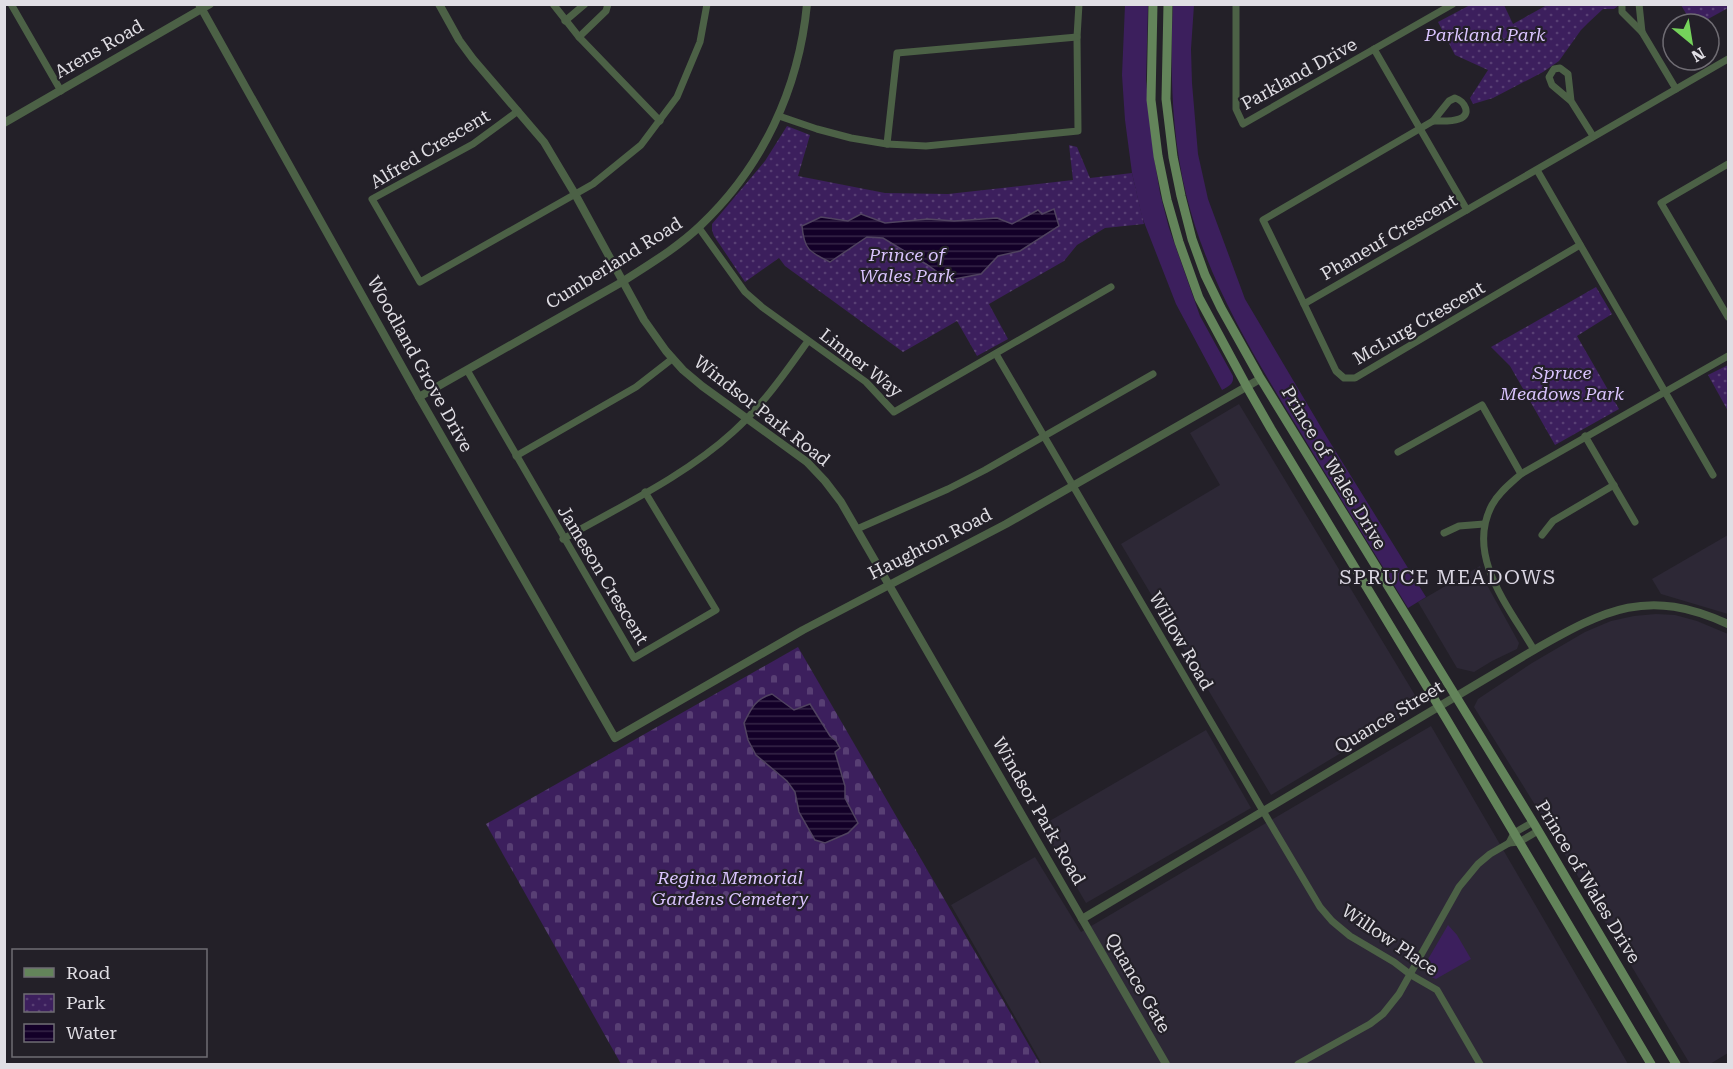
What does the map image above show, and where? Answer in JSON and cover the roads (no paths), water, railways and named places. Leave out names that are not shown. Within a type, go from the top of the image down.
[{"type":"main road","name":"Prince of Wales Drive","points":[[1153,4],[1152,100],[1158,156],[1179,242],[1199,298],[1247,387],[1651,1065]]},
{"type":"main road","name":"Prince of Wales Drive","points":[[1168,4],[1166,99],[1173,157],[1192,239],[1205,275],[1260,379],[1533,822],[1676,1065]]},
{"type":"street","points":[[11,4],[61,91]]},
{"type":"street","name":"Windsor Park Road","points":[[439,4],[459,40],[473,59],[544,142],[622,282],[651,331],[672,359],[702,386],[797,454],[816,471],[842,502],[1082,919]]},
{"type":"street","points":[[553,4],[565,21],[660,121]]},
{"type":"street","points":[[565,21],[585,4]]},
{"type":"street","points":[[579,36],[606,11],[608,4]]},
{"type":"street","points":[[575,194],[593,184],[641,145],[677,97],[700,42],[707,4]]},
{"type":"street","name":"Cumberland Road","points":[[419,397],[622,282],[699,228],[744,176],[766,142],[779,116],[799,54],[807,4]]},
{"type":"street","points":[[779,116],[851,138],[887,144],[926,146],[1078,131],[1079,4]]},
{"type":"street","name":"Parkland Drive","points":[[1236,4],[1236,109],[1243,124],[1374,49],[1440,8],[1453,4]]},
{"type":"street","points":[[1622,4],[1623,15],[1642,32],[1676,89]]},
{"type":"street","points":[[1639,4],[1642,32]]},
{"type":"street","name":"Arens Road","points":[[4,123],[204,6]]},
{"type":"street","name":"Woodland Grove Drive","points":[[204,6],[419,397],[615,738]]},
{"type":"street","points":[[887,144],[897,53],[1077,37]]},
{"type":"street","points":[[1374,49],[1467,210]]},
{"type":"street","name":"Phaneuf Crescent","points":[[1304,304],[1728,59]]},
{"type":"street","points":[[1571,101],[1568,74],[1560,68],[1554,69],[1549,77],[1550,83],[1571,101],[1593,136]]},
{"type":"street","points":[[1304,304],[1263,220],[1421,129],[1433,121],[1452,99],[1459,99],[1465,103],[1466,110],[1461,118],[1433,121]]},
{"type":"street","name":"Alfred Crescent","points":[[518,111],[473,144],[372,199],[420,282],[575,194]]},
{"type":"street","points":[[1728,164],[1661,203],[1728,317]]},
{"type":"street","points":[[1537,170],[1713,475]]},
{"type":"street","name":"Linner Way","points":[[699,228],[745,292],[762,307],[866,382],[894,412],[996,354]]},
{"type":"street","name":"McLurg Crescent","points":[[1304,304],[1336,372],[1344,378],[1355,378],[1580,245]]},
{"type":"street","points":[[1072,486],[996,354],[1111,287]]},
{"type":"street","points":[[563,539],[708,453],[747,419],[776,386],[808,340]]},
{"type":"street","points":[[1534,650],[1500,594],[1486,564],[1484,524],[1493,503],[1521,474],[1728,356]]},
{"type":"street","points":[[516,456],[636,387],[672,359]]},
{"type":"street","name":"Jameson Crescent","points":[[467,370],[634,658],[716,610],[645,492]]},
{"type":"street","points":[[857,529],[967,480],[1153,374]]},
{"type":"street","name":"Haughton Road","points":[[615,738],[803,630],[1006,524],[1260,379]]},
{"type":"street","points":[[1398,452],[1482,405],[1521,474]]},
{"type":"street","points":[[1586,436],[1635,522]]},
{"type":"street","points":[[1542,535],[1553,521],[1614,485]]},
{"type":"street","name":"Willow Road","points":[[1072,486],[1263,811]]},
{"type":"street","points":[[1444,533],[1459,526],[1484,524]]},
{"type":"street","name":"Quance Street","points":[[1082,919],[1534,650],[1599,615],[1632,606],[1667,605],[1698,612],[1728,624]]},
{"type":"street","name":"Willow Place","points":[[1263,811],[1320,907],[1350,936],[1430,985],[1439,993],[1480,1065]]},
{"type":"street","points":[[1298,1065],[1370,1024],[1383,1014],[1411,975],[1459,887],[1478,864],[1516,838],[1533,822]]},
{"type":"street","points":[[1516,838],[1538,831]]},
{"type":"street","name":"Quance Gate","points":[[1082,919],[1166,1065]]},
{"type":"water","points":[[1054,209],[1059,226],[1020,251],[998,256],[981,274],[949,280],[883,238],[867,237],[830,262],[809,249],[804,240],[802,226],[821,217],[848,221],[861,214],[885,223],[928,219],[954,221],[997,218],[1012,224],[1038,210],[1042,214]]},
{"type":"water","points":[[772,694],[794,710],[810,704],[840,748],[835,752],[845,786],[845,798],[858,823],[848,833],[825,843],[815,840],[799,812],[795,792],[787,781],[756,755],[748,740],[744,723],[751,709],[766,696]]},
{"type":"district","name":"SPRUCE MEADOWS","points":[[1448,577]]},
{"type":"park label","name":"Parkland Park","points":[[1485,35]]},
{"type":"park label","name":"Prince of Wales Park","points":[[907,265]]},
{"type":"park label","name":"Spruce Meadows Park","points":[[1562,383]]},
{"type":"park label","name":"Regina Memorial Gardens Cemetery","points":[[730,888]]}]
